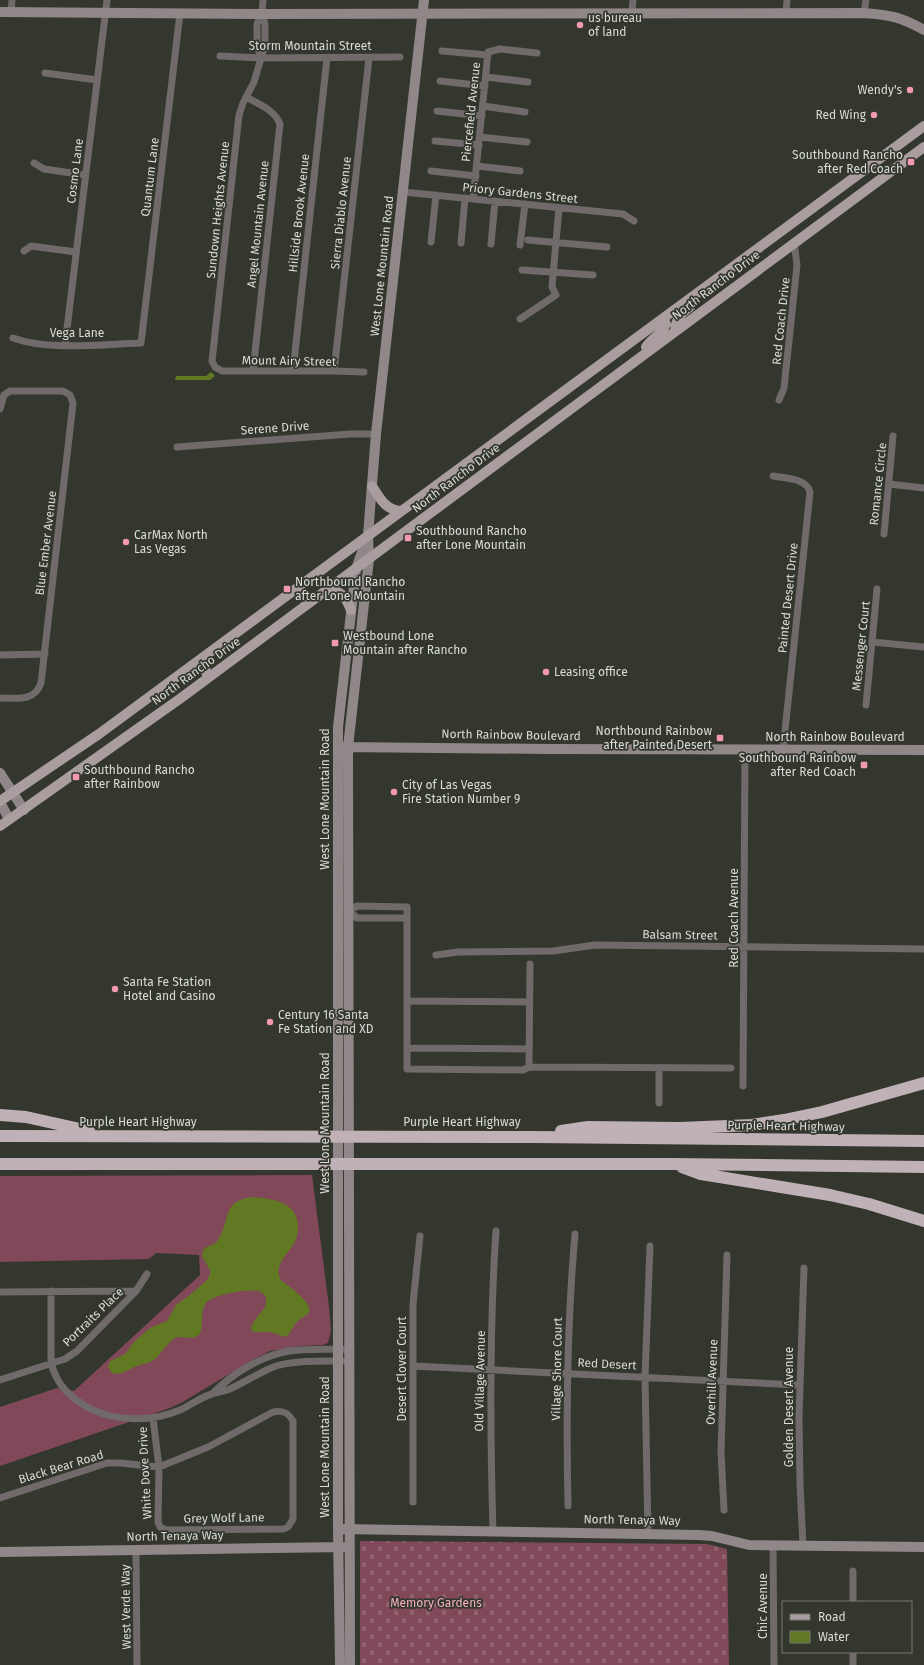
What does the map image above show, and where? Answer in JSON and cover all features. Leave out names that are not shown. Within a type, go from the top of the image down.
[{"type":"highway","points":[[533,1137],[588,1127],[680,1128],[752,1125],[822,1112],[924,1083]]},
{"type":"highway","points":[[0,1115],[26,1117],[111,1136]]},
{"type":"highway","name":"Purple Heart Highway","points":[[0,1136],[533,1137],[924,1141]]},
{"type":"highway","points":[[0,1164],[671,1164],[924,1166]]},
{"type":"highway","points":[[671,1164],[701,1174],[830,1194],[924,1221]]},
{"type":"main road","name":"West Lone Mountain Road","points":[[350,1665],[348,747],[369,559],[368,535],[376,434],[424,0]]},
{"type":"main road","points":[[0,12],[262,14],[864,13],[888,14],[902,18],[924,30]]},
{"type":"main road","name":"North Rancho Drive","points":[[0,801],[99,734],[368,535],[462,468],[924,126]]},
{"type":"main road","name":"North Rancho Drive","points":[[0,826],[208,678],[924,147]]},
{"type":"main road","points":[[675,331],[676,323],[680,315],[698,302],[709,285]]},
{"type":"main road","points":[[641,356],[650,341],[663,330],[666,324],[663,319]]},
{"type":"main road","points":[[372,486],[383,504],[394,510],[401,511]]},
{"type":"main road","name":"West Lone Mountain Road","points":[[340,1665],[338,1529],[338,727],[356,569],[368,535]]},
{"type":"main road","points":[[327,590],[339,591],[343,595],[351,610]]},
{"type":"main road","points":[[202,658],[208,678]]},
{"type":"main road","name":"North Rainbow Boulevard","points":[[338,746],[745,750],[924,750]]},
{"type":"main road","points":[[0,773],[24,810]]},
{"type":"main road","points":[[337,791],[348,791]]},
{"type":"main road","points":[[0,801],[9,819]]},
{"type":"main road","points":[[337,807],[348,807]]},
{"type":"main road","points":[[337,853],[348,853]]},
{"type":"main road","points":[[337,888],[348,888]]},
{"type":"main road","points":[[338,911],[348,911]]},
{"type":"main road","name":"North Tenaya Way","points":[[338,1529],[705,1535],[742,1544],[774,1546],[924,1547]]},
{"type":"main road","name":"North Tenaya Way","points":[[0,1552],[350,1547]]},
{"type":"street","points":[[11,12],[12,0]]},
{"type":"street","name":"Cosmo Lane","points":[[65,345],[107,0]]},
{"type":"street","name":"Sundown Heights Avenue","points":[[215,367],[212,361],[239,115],[254,82],[265,45],[265,24],[262,14],[263,0]]},
{"type":"street","points":[[632,14],[633,0]]},
{"type":"street","points":[[786,14],[787,0]]},
{"type":"street","points":[[864,13],[866,0]]},
{"type":"street","name":"Quantum Lane","points":[[141,342],[180,13]]},
{"type":"street","points":[[442,51],[488,53],[500,49],[537,53]]},
{"type":"street","name":"Piercefield Avenue","points":[[473,199],[488,53]]},
{"type":"street","name":"Storm Mountain Street","points":[[220,56],[260,58],[400,57]]},
{"type":"street","name":"Hillside Brook Avenue","points":[[293,371],[327,58]]},
{"type":"street","name":"Sierra Diablo Avenue","points":[[334,371],[369,58]]},
{"type":"street","points":[[45,73],[97,80]]},
{"type":"street","points":[[486,77],[528,82]]},
{"type":"street","points":[[440,81],[485,86]]},
{"type":"street","name":"Angel Mountain Avenue","points":[[246,97],[272,112],[280,124],[253,371]]},
{"type":"street","points":[[483,106],[525,112]]},
{"type":"street","points":[[437,111],[482,116]]},
{"type":"street","points":[[480,137],[527,142]]},
{"type":"street","points":[[435,141],[479,146]]},
{"type":"street","points":[[34,163],[44,169],[85,176]]},
{"type":"street","points":[[477,166],[520,171]]},
{"type":"street","points":[[431,171],[476,176]]},
{"type":"street","name":"Priory Gardens Street","points":[[403,192],[623,214],[634,221]]},
{"type":"street","points":[[431,242],[436,195]]},
{"type":"street","points":[[461,244],[465,198]]},
{"type":"street","points":[[490,244],[495,201]]},
{"type":"street","points":[[520,245],[525,204]]},
{"type":"street","points":[[520,320],[556,295],[552,287],[559,208]]},
{"type":"street","points":[[528,240],[556,241],[607,247]]},
{"type":"street","name":"Red Coach Drive","points":[[779,400],[784,388],[798,265],[794,242]]},
{"type":"street","points":[[24,251],[31,246],[76,252]]},
{"type":"street","points":[[522,270],[553,271],[592,275]]},
{"type":"street","name":"Vega Lane","points":[[13,338],[26,343],[65,345],[141,342]]},
{"type":"street","name":"Mount Airy Street","points":[[215,367],[222,371],[364,372]]},
{"type":"street","name":"Blue Ember Avenue","points":[[0,409],[4,395],[10,391],[59,390],[70,395],[73,403],[41,683],[36,693],[27,698],[0,698]]},
{"type":"street","name":"Serene Drive","points":[[176,446],[350,434],[376,434]]},
{"type":"street","name":"Romance Circle","points":[[884,534],[893,436]]},
{"type":"street","name":"Painted Desert Drive","points":[[773,476],[805,483],[809,487],[810,492],[783,750]]},
{"type":"street","points":[[889,484],[924,488]]},
{"type":"street","name":"Messenger Court","points":[[866,705],[877,589]]},
{"type":"street","points":[[872,642],[924,647]]},
{"type":"street","points":[[0,655],[45,654]]},
{"type":"street","name":"Red Coach Avenue","points":[[743,1086],[745,750]]},
{"type":"street","points":[[407,918],[357,918],[348,911],[357,906],[407,907],[407,918],[407,1069],[523,1070],[529,1067],[731,1068]]},
{"type":"street","name":"Balsam Street","points":[[436,955],[458,952],[553,951],[595,945],[924,949]]},
{"type":"street","points":[[529,1067],[530,964]]},
{"type":"street","points":[[407,1001],[530,1002]]},
{"type":"street","points":[[407,1048],[529,1049]]},
{"type":"street","points":[[659,1068],[659,1103]]},
{"type":"street","name":"Old Village Avenue","points":[[493,1532],[490,1370],[496,1231]]},
{"type":"street","name":"Village Shore Court","points":[[568,1506],[566,1447],[571,1283],[575,1234]]},
{"type":"street","name":"Desert Clover Court","points":[[412,1502],[413,1304],[420,1236]]},
{"type":"street","points":[[648,1534],[645,1377],[650,1246]]},
{"type":"street","name":"Overhill Avenue","points":[[724,1510],[721,1452],[727,1255]]},
{"type":"street","name":"Golden Desert Avenue","points":[[803,1546],[800,1484],[799,1385],[804,1268]]},
{"type":"street","name":"Portraits Place","points":[[0,1380],[65,1359],[77,1351],[136,1291],[147,1274]]},
{"type":"street","points":[[51,1291],[51,1363],[54,1372],[71,1397],[100,1413],[124,1418],[153,1418],[179,1410],[212,1394],[229,1389],[276,1366],[308,1362],[350,1361]]},
{"type":"street","points":[[0,1292],[136,1291]]},
{"type":"street","points":[[212,1394],[224,1382],[243,1370],[273,1355],[290,1351],[350,1350]]},
{"type":"street","name":"Red Desert","points":[[413,1366],[799,1385]]},
{"type":"street","name":"Black Bear Road","points":[[0,1498],[107,1463],[158,1467],[208,1447],[273,1412],[281,1411],[285,1412],[293,1421],[293,1519],[288,1527]]},
{"type":"street","name":"White Dove Drive","points":[[153,1418],[158,1467],[158,1522],[160,1527]]},
{"type":"street","name":"Grey Wolf Lane","points":[[160,1527],[166,1530],[283,1529],[288,1527]]},
{"type":"street","name":"Chic Avenue","points":[[774,1546],[774,1665]]},
{"type":"street","name":"West Verde Way","points":[[136,1550],[137,1665]]},
{"type":"street","points":[[853,1571],[853,1601]]},
{"type":"street","points":[[853,1653],[853,1665]]},
{"type":"green space","points":[[312,1175],[329,1307],[331,1331],[328,1343],[323,1345],[301,1346],[270,1351],[170,1408],[0,1466],[0,1407],[57,1388],[74,1391],[200,1275],[199,1255],[156,1253],[149,1259],[0,1262],[0,1176]]},
{"type":"green space","name":"Memory Gardens","points":[[360,1541],[707,1544],[727,1549],[729,1665],[360,1665]]},
{"type":"water","points":[[211,372],[215,376],[210,380],[175,380],[176,376],[206,376]]},
{"type":"water","points":[[251,1197],[278,1201],[292,1210],[296,1217],[298,1225],[297,1236],[292,1247],[281,1263],[279,1274],[281,1280],[304,1299],[309,1308],[309,1312],[298,1321],[286,1337],[270,1332],[254,1332],[251,1330],[252,1325],[265,1307],[266,1303],[266,1298],[260,1291],[240,1292],[216,1297],[206,1303],[204,1307],[202,1328],[199,1335],[193,1338],[176,1337],[152,1361],[121,1373],[114,1374],[108,1367],[110,1361],[125,1354],[134,1342],[150,1328],[167,1321],[176,1305],[207,1280],[210,1270],[202,1256],[203,1250],[218,1240],[222,1233],[228,1213],[235,1203],[242,1199]]},
{"type":"place","name":"us bureau of land","points":[[580,25]]},
{"type":"place","name":"Wendy's","points":[[910,90]]},
{"type":"place","name":"Red Wing","points":[[874,115]]},
{"type":"place","name":"Southbound Rancho after Red Coach","points":[[911,162]]},
{"type":"place","name":"Southbound Rancho after Lone Mountain","points":[[408,538]]},
{"type":"place","name":"CarMax North Las Vegas","points":[[126,542]]},
{"type":"place","name":"Northbound Rancho after Lone Mountain","points":[[287,589]]},
{"type":"place","name":"Westbound Lone Mountain after Rancho","points":[[335,643]]},
{"type":"place","name":"Leasing office","points":[[546,672]]},
{"type":"place","name":"Northbound Rainbow after Painted Desert","points":[[720,738]]},
{"type":"place","name":"Southbound Rainbow after Red Coach","points":[[864,765]]},
{"type":"place","name":"Southbound Rancho after Rainbow","points":[[76,777]]},
{"type":"place","name":"City of Las Vegas Fire Station Number 9","points":[[394,792]]},
{"type":"place","name":"Santa Fe Station Hotel and Casino","points":[[115,989]]},
{"type":"place","name":"Century 16 Santa Fe Station and XD","points":[[270,1022]]}]
